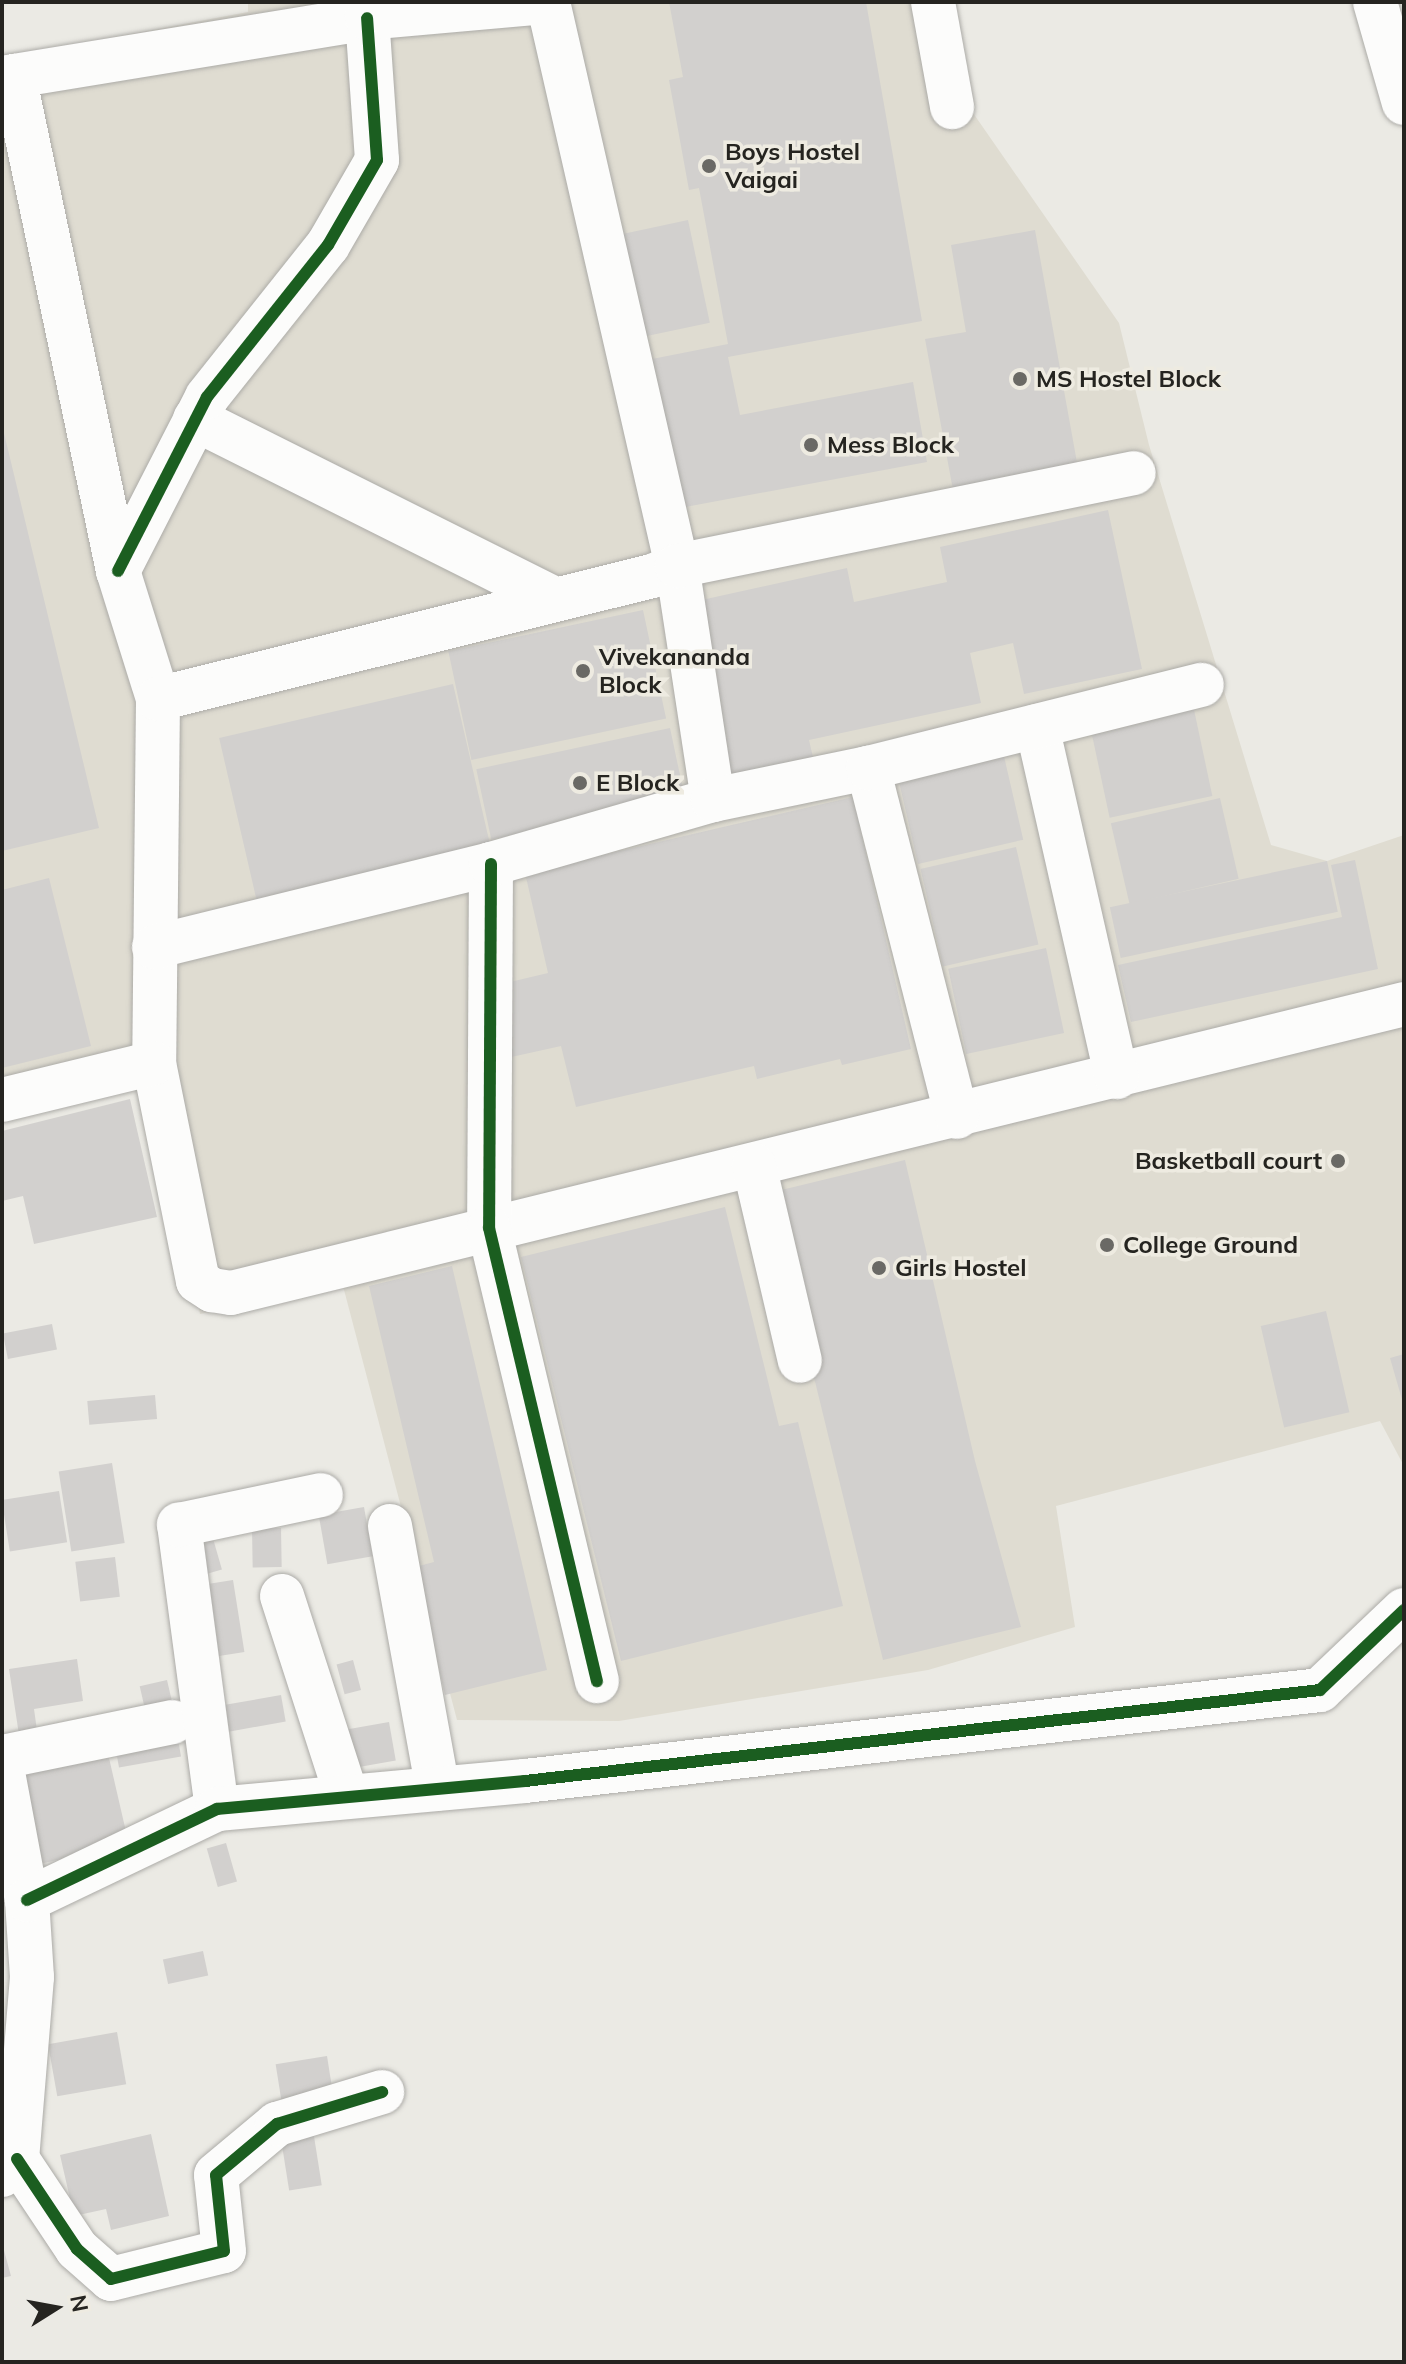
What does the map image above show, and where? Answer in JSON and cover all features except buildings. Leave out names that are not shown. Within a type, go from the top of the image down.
[{"type":"street","points":[[713,800],[677,566],[548,2],[360,10],[8,77],[118,571],[158,699],[154,1063],[198,1281],[212,1290],[231,1293],[957,1117],[1404,1004]]},
{"type":"street","points":[[933,2],[952,107]]},
{"type":"street","points":[[1375,2],[1404,103]]},
{"type":"street","points":[[118,571],[207,397],[328,245],[377,160],[360,10]]},
{"type":"street","points":[[195,419],[554,599]]},
{"type":"street","points":[[158,699],[652,576],[677,566],[1134,473]]},
{"type":"street","points":[[154,947],[491,864],[713,800],[868,768],[1202,685]]},
{"type":"street","points":[[1037,726],[1117,1077]]},
{"type":"street","points":[[868,768],[957,1117]]},
{"type":"street","points":[[491,864],[489,1228],[597,1681]]},
{"type":"street","points":[[2,1100],[154,1063]]},
{"type":"street","points":[[754,1165],[800,1361]]},
{"type":"street","points":[[217,1809],[179,1525],[321,1495]]},
{"type":"street","points":[[390,1526],[438,1789]]},
{"type":"street","points":[[282,1596],[347,1797]]},
{"type":"street","points":[[27,1900],[217,1809],[438,1789],[1320,1690],[1404,1610]]},
{"type":"street","points":[[2,1757],[172,1722]]},
{"type":"street","points":[[2,1767],[7,1819],[27,1900],[16,1992],[9,2167],[77,2249],[111,2279],[224,2251],[216,2175],[277,2124],[382,2092]]},
{"type":"shaded area","points":[[248,2],[933,2],[946,74],[1119,323],[1149,445],[1271,845],[1327,861],[1404,835],[1404,1466],[1380,1421],[1056,1506],[1075,1627],[928,1670],[619,1721],[457,1720],[343,1286],[200,1314],[154,1064],[2,1100],[2,58],[248,12]]},
{"type":"cycle path","points":[[118,571],[207,397],[328,245],[377,160],[367,18]]},
{"type":"cycle path","points":[[491,864],[489,1228],[597,1681]]},
{"type":"cycle path","points":[[27,1900],[217,1809],[525,1781],[1320,1690],[1404,1610]]},
{"type":"cycle path","points":[[17,2159],[77,2249],[111,2279],[224,2251],[216,2175],[277,2124],[382,2092]]},
{"type":"place","name":"Boys Hostel Vaigai","points":[[709,166]]},
{"type":"place","name":"MS Hostel Block","points":[[1020,379]]},
{"type":"place","name":"Mess Block","points":[[811,445]]},
{"type":"place","name":"Vivekananda Block","points":[[583,671]]},
{"type":"place","name":"E Block","points":[[580,783]]},
{"type":"place","name":"Basketball court","points":[[1338,1161]]},
{"type":"place","name":"College Ground","points":[[1107,1245]]},
{"type":"place","name":"Girls Hostel","points":[[879,1268]]}]
